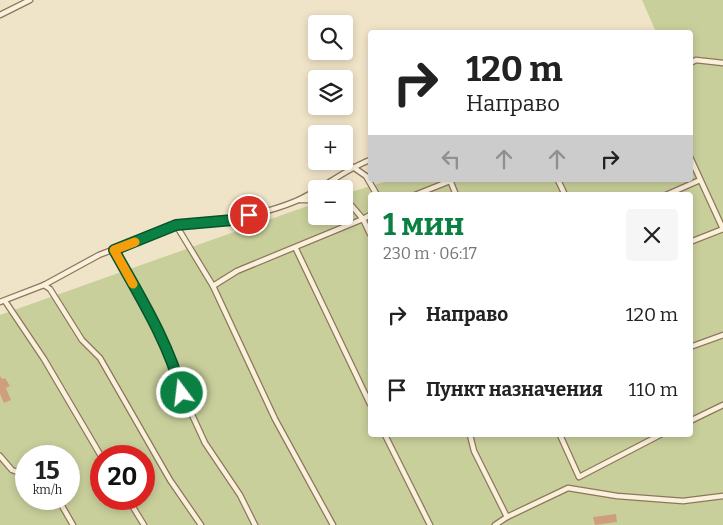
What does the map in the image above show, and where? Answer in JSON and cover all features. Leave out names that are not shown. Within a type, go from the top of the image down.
[{"type":"lane","points":[[0,15],[30,0]]},
{"type":"lane","points":[[693,62],[696,60],[723,63]]},
{"type":"lane","points":[[353,166],[368,161]]},
{"type":"lane","points":[[693,164],[723,229],[693,241]]},
{"type":"lane","points":[[353,166],[368,179]]},
{"type":"lane","points":[[95,445],[44,359],[3,301],[44,284],[99,255],[176,225],[233,220],[298,200],[347,170]]},
{"type":"lane","points":[[673,192],[700,180]]},
{"type":"lane","points":[[422,192],[448,182]]},
{"type":"lane","points":[[298,200],[308,200]]},
{"type":"lane","points":[[353,207],[363,219],[368,230]]},
{"type":"lane","points":[[213,286],[237,272],[296,249],[368,216]]},
{"type":"lane","points":[[176,225],[213,286],[275,419],[333,525]]},
{"type":"lane","points":[[296,249],[368,400]]},
{"type":"lane","points":[[114,250],[157,325],[176,372],[182,393],[205,443],[240,495],[255,525]]},
{"type":"lane","points":[[44,284],[50,290],[82,340],[100,358],[170,480],[200,525]]},
{"type":"lane","points":[[693,346],[723,334]]},
{"type":"lane","points":[[693,420],[723,406]]},
{"type":"lane","points":[[386,437],[430,525]]},
{"type":"lane","points":[[470,437],[474,451],[507,517]]},
{"type":"lane","points":[[561,437],[579,477],[576,489]]},
{"type":"lane","points":[[579,477],[656,437]]},
{"type":"lane","points":[[0,456],[15,471]]},
{"type":"lane","points":[[495,525],[507,517],[568,488],[617,496],[683,501],[723,496]]},
{"type":"lane","points":[[64,510],[73,525]]},
{"type":"lane","points":[[135,510],[144,525]]},
{"type":"green space","points":[[642,0],[723,0],[723,525],[0,525],[0,315],[308,206],[308,225],[353,225],[353,191],[384,182],[693,182],[693,30],[655,30]]},
{"type":"building","points":[[0,376],[2,379],[5,378],[10,386],[6,388],[11,400],[4,403],[0,394]]},
{"type":"building","points":[[616,514],[617,522],[595,525],[593,517]]},
{"type":"slow traffic","points":[[133,284],[114,250],[135,242]]},
{"type":"route","points":[[182,393],[176,372],[157,325],[114,250],[176,225],[233,220],[249,215]]}]
